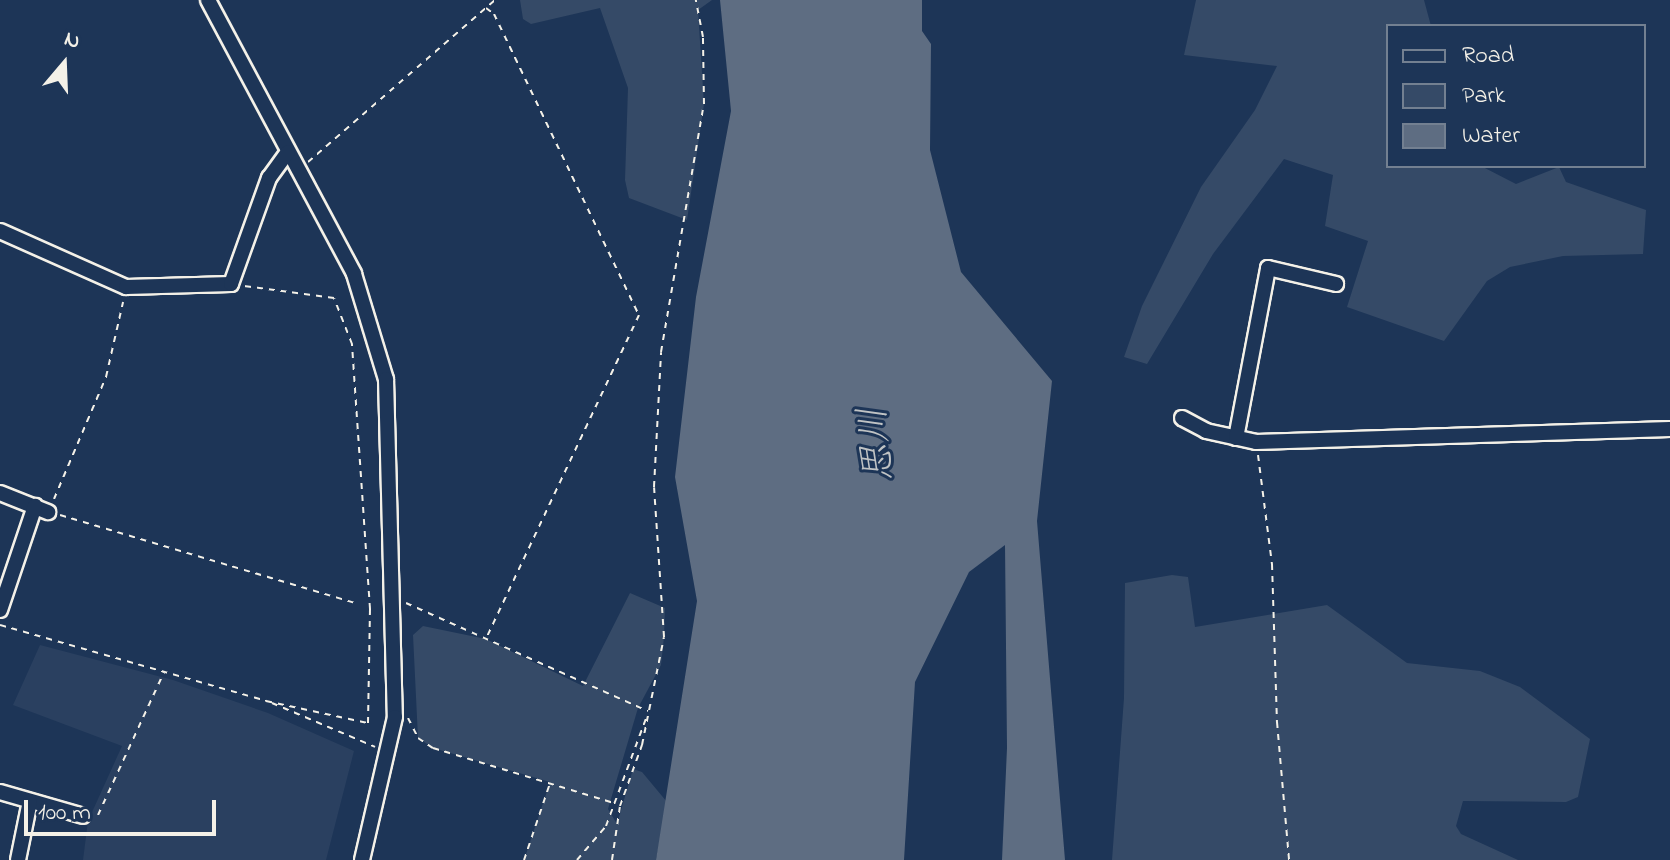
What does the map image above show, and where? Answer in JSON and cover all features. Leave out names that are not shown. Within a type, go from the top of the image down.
[{"type":"street","points":[[208,0],[354,274],[379,345],[386,379],[395,600],[391,742],[362,860]]},
{"type":"street","points":[[0,231],[126,287],[231,284],[269,178],[288,152]]},
{"type":"street","points":[[1236,438],[1268,268],[1336,284]]},
{"type":"street","points":[[1182,418],[1206,431],[1256,442],[1670,429]]},
{"type":"street","points":[[0,493],[42,509],[0,610]]},
{"type":"street","points":[[0,792],[83,816]]},
{"type":"street","points":[[18,860],[30,801]]},
{"type":"path","points":[[297,169],[324,152],[495,0]]},
{"type":"path","points":[[612,860],[620,806],[650,712],[664,637],[654,487],[661,352],[704,104],[703,37],[696,0]]},
{"type":"path","points":[[486,8],[494,14],[639,315],[486,639]]},
{"type":"path","points":[[0,625],[266,701],[368,723],[370,609],[352,344],[334,298],[231,284]]},
{"type":"path","points":[[126,287],[106,377],[42,509],[358,604]]},
{"type":"path","points":[[1256,442],[1272,564],[1277,722],[1289,860]]},
{"type":"path","points":[[395,600],[650,712]]},
{"type":"path","points":[[83,816],[96,819],[164,672]]},
{"type":"path","points":[[266,701],[366,747],[391,742]]},
{"type":"path","points":[[577,860],[606,826],[650,712]]},
{"type":"path","points":[[405,713],[418,738],[433,748],[614,803]]},
{"type":"path","points":[[524,860],[551,782]]},
{"type":"shaded area","points":[[40,645],[173,680],[268,713],[354,751],[326,860],[83,860],[88,821],[122,746],[13,705]]},
{"type":"green space","points":[[520,0],[712,0],[698,10],[704,104],[687,220],[629,198],[625,180],[628,88],[600,8],[531,24],[523,19]]},
{"type":"green space","points":[[1196,0],[1424,0],[1430,24],[1386,24],[1386,168],[1485,168],[1516,184],[1559,168],[1566,182],[1646,210],[1643,254],[1563,256],[1510,267],[1487,281],[1444,341],[1347,307],[1368,241],[1325,226],[1333,175],[1284,159],[1213,254],[1147,364],[1124,357],[1142,306],[1201,187],[1255,110],[1277,66],[1184,55]]},
{"type":"green space","points":[[1172,575],[1188,577],[1195,627],[1327,605],[1407,663],[1480,671],[1520,687],[1590,739],[1578,797],[1566,802],[1463,801],[1456,826],[1461,834],[1518,860],[1112,860],[1124,698],[1125,583]]},
{"type":"green space","points":[[630,593],[665,608],[664,637],[661,665],[638,708],[608,809],[617,824],[633,769],[642,772],[667,802],[656,860],[524,860],[550,782],[433,748],[418,738],[413,635],[423,626],[486,639],[583,686]]},
{"type":"water","name":"思川","points":[[720,0],[922,0],[922,31],[931,44],[930,150],[961,272],[1052,381],[1037,521],[1065,860],[1002,860],[1007,748],[1005,545],[969,572],[915,682],[904,860],[656,860],[697,601],[675,477],[696,297],[731,111]]}]
